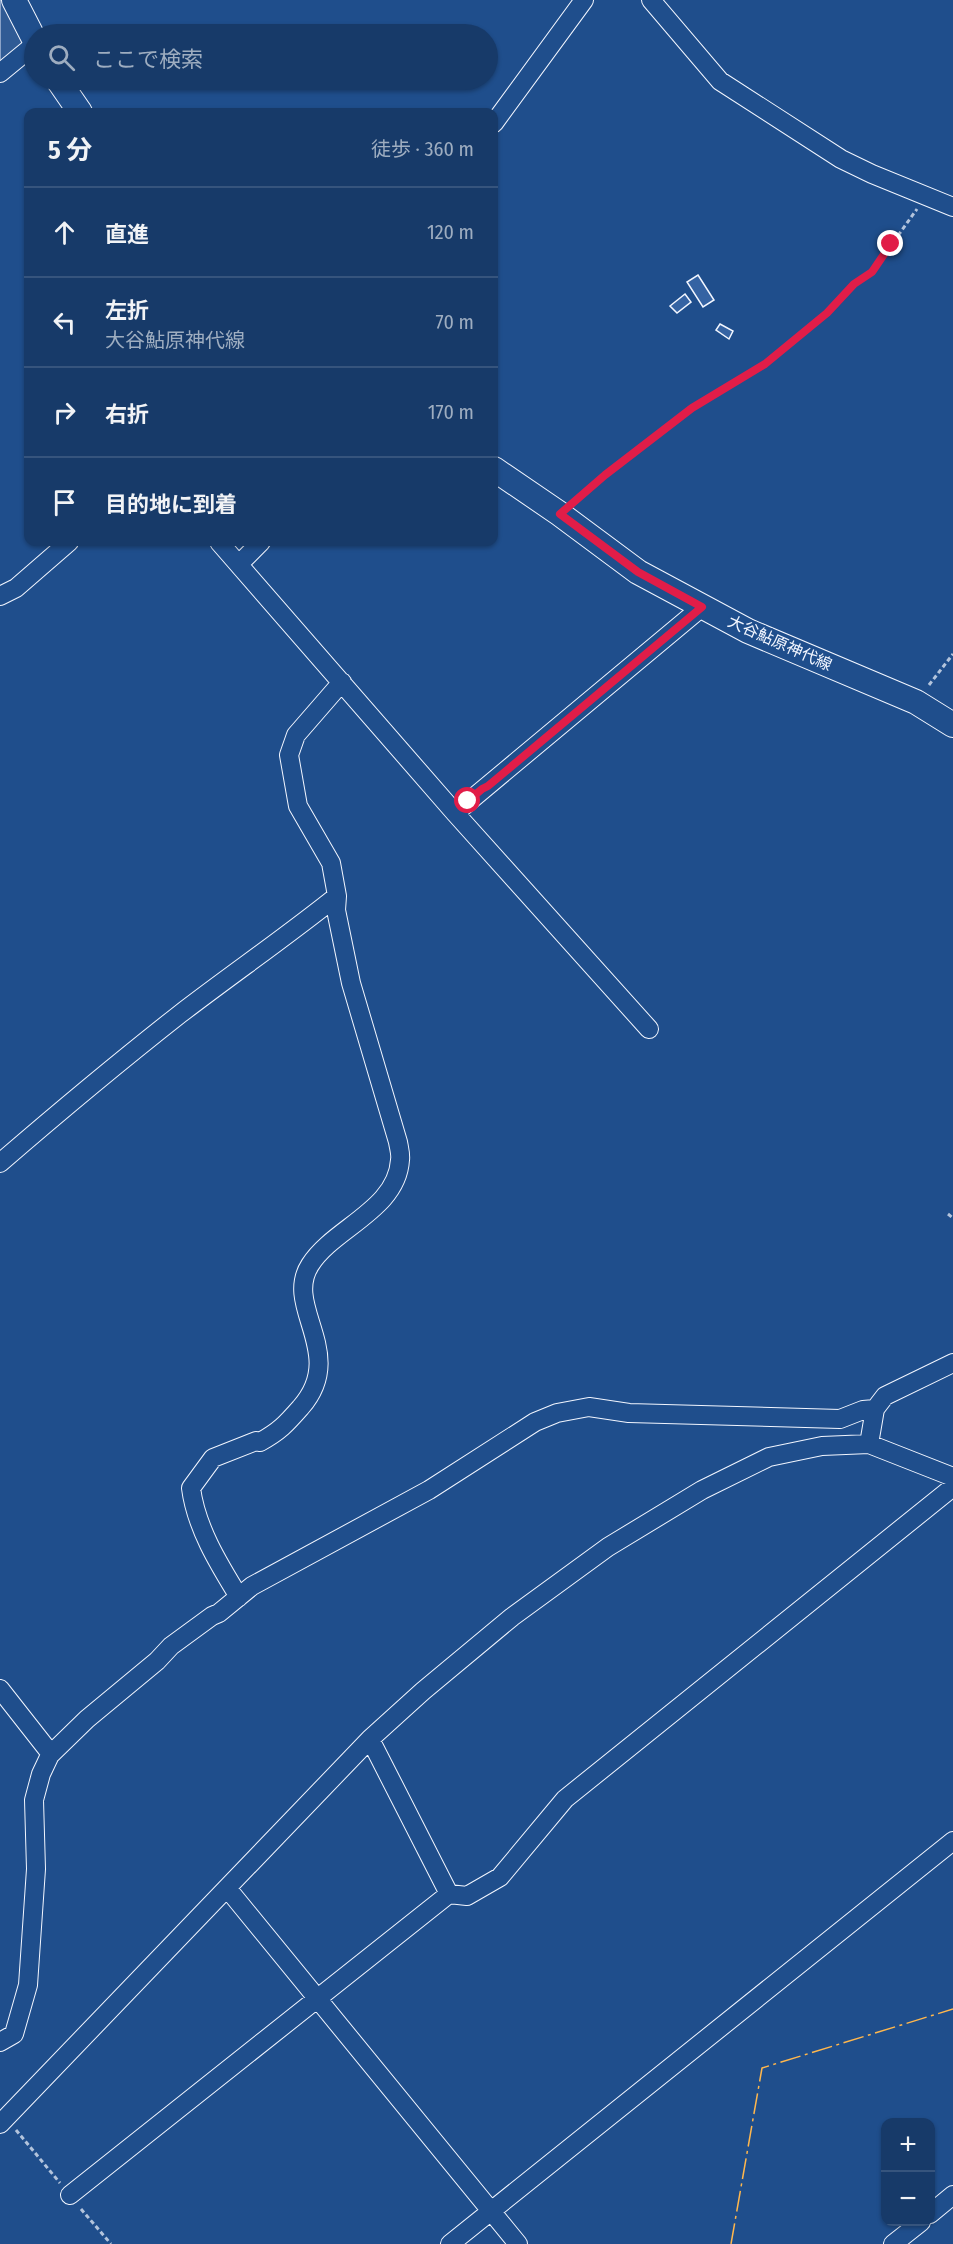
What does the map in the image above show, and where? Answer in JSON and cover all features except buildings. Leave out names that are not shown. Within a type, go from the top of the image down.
[{"type":"main road","points":[[14,0],[26,24]]},
{"type":"main road","points":[[65,90],[77,108]]},
{"type":"main road","name":"大谷鮎原神代線","points":[[498,473],[560,514],[638,572],[748,631],[916,702],[953,725]]},
{"type":"street","points":[[498,118],[584,0]]},
{"type":"street","points":[[651,0],[720,81],[841,159],[953,207]]},
{"type":"street","points":[[0,73],[24,53]]},
{"type":"street","points":[[0,596],[16,588],[64,546]]},
{"type":"street","points":[[223,546],[455,813],[648,1029]]},
{"type":"street","points":[[239,564],[257,546]]},
{"type":"street","points":[[455,813],[702,607]]},
{"type":"street","points":[[238,1597],[194,1510],[191,1488],[213,1458],[256,1441],[260,1442],[281,1430],[311,1396],[319,1378],[319,1353],[304,1292],[303,1283],[309,1265],[337,1236],[364,1218],[394,1184],[400,1161],[395,1131],[351,983],[336,910],[337,896],[331,863],[298,806],[289,755],[296,735],[342,682]]},
{"type":"street","points":[[0,1163],[71,1101],[178,1016],[337,896]]},
{"type":"street","points":[[870,1444],[875,1409],[885,1396],[953,1362]]},
{"type":"street","points":[[0,2042],[14,2034],[28,1985],[36,1869],[34,1800],[41,1774],[51,1754],[87,1719],[157,1661],[171,1646],[219,1613],[252,1586],[429,1490],[535,1422],[557,1413],[589,1407],[629,1413],[840,1419],[863,1410],[875,1409]]},
{"type":"street","points":[[0,2124],[370,1739],[423,1691],[512,1617],[608,1548],[702,1490],[769,1457],[822,1446],[870,1444],[953,1477]]},
{"type":"street","points":[[70,2195],[450,1893],[467,1896],[500,1877],[565,1799],[953,1487]]},
{"type":"street","points":[[0,1689],[51,1754]]},
{"type":"street","points":[[370,1739],[450,1893]]},
{"type":"street","points":[[450,2244],[953,1841]]},
{"type":"street","points":[[227,1888],[518,2244]]},
{"type":"street","points":[[935,2210],[953,2195]]},
{"type":"street","points":[[893,2244],[916,2226]]},
{"type":"path","points":[[560,514],[605,475],[692,408],[765,364],[827,313],[854,284],[872,272],[900,230],[927,196]]},
{"type":"path","points":[[916,702],[953,654]]},
{"type":"path","points":[[948,1214],[953,1218]]},
{"type":"shaded area","points":[[0,0],[6,0],[24,33],[20,51],[0,66]]},
{"type":"power","points":[[731,2244],[762,2068],[953,2009]]},
{"type":"route","points":[[468,801],[702,607],[638,572],[560,514],[605,475],[692,408],[765,364],[827,313],[854,284],[872,272],[891,244]]}]
